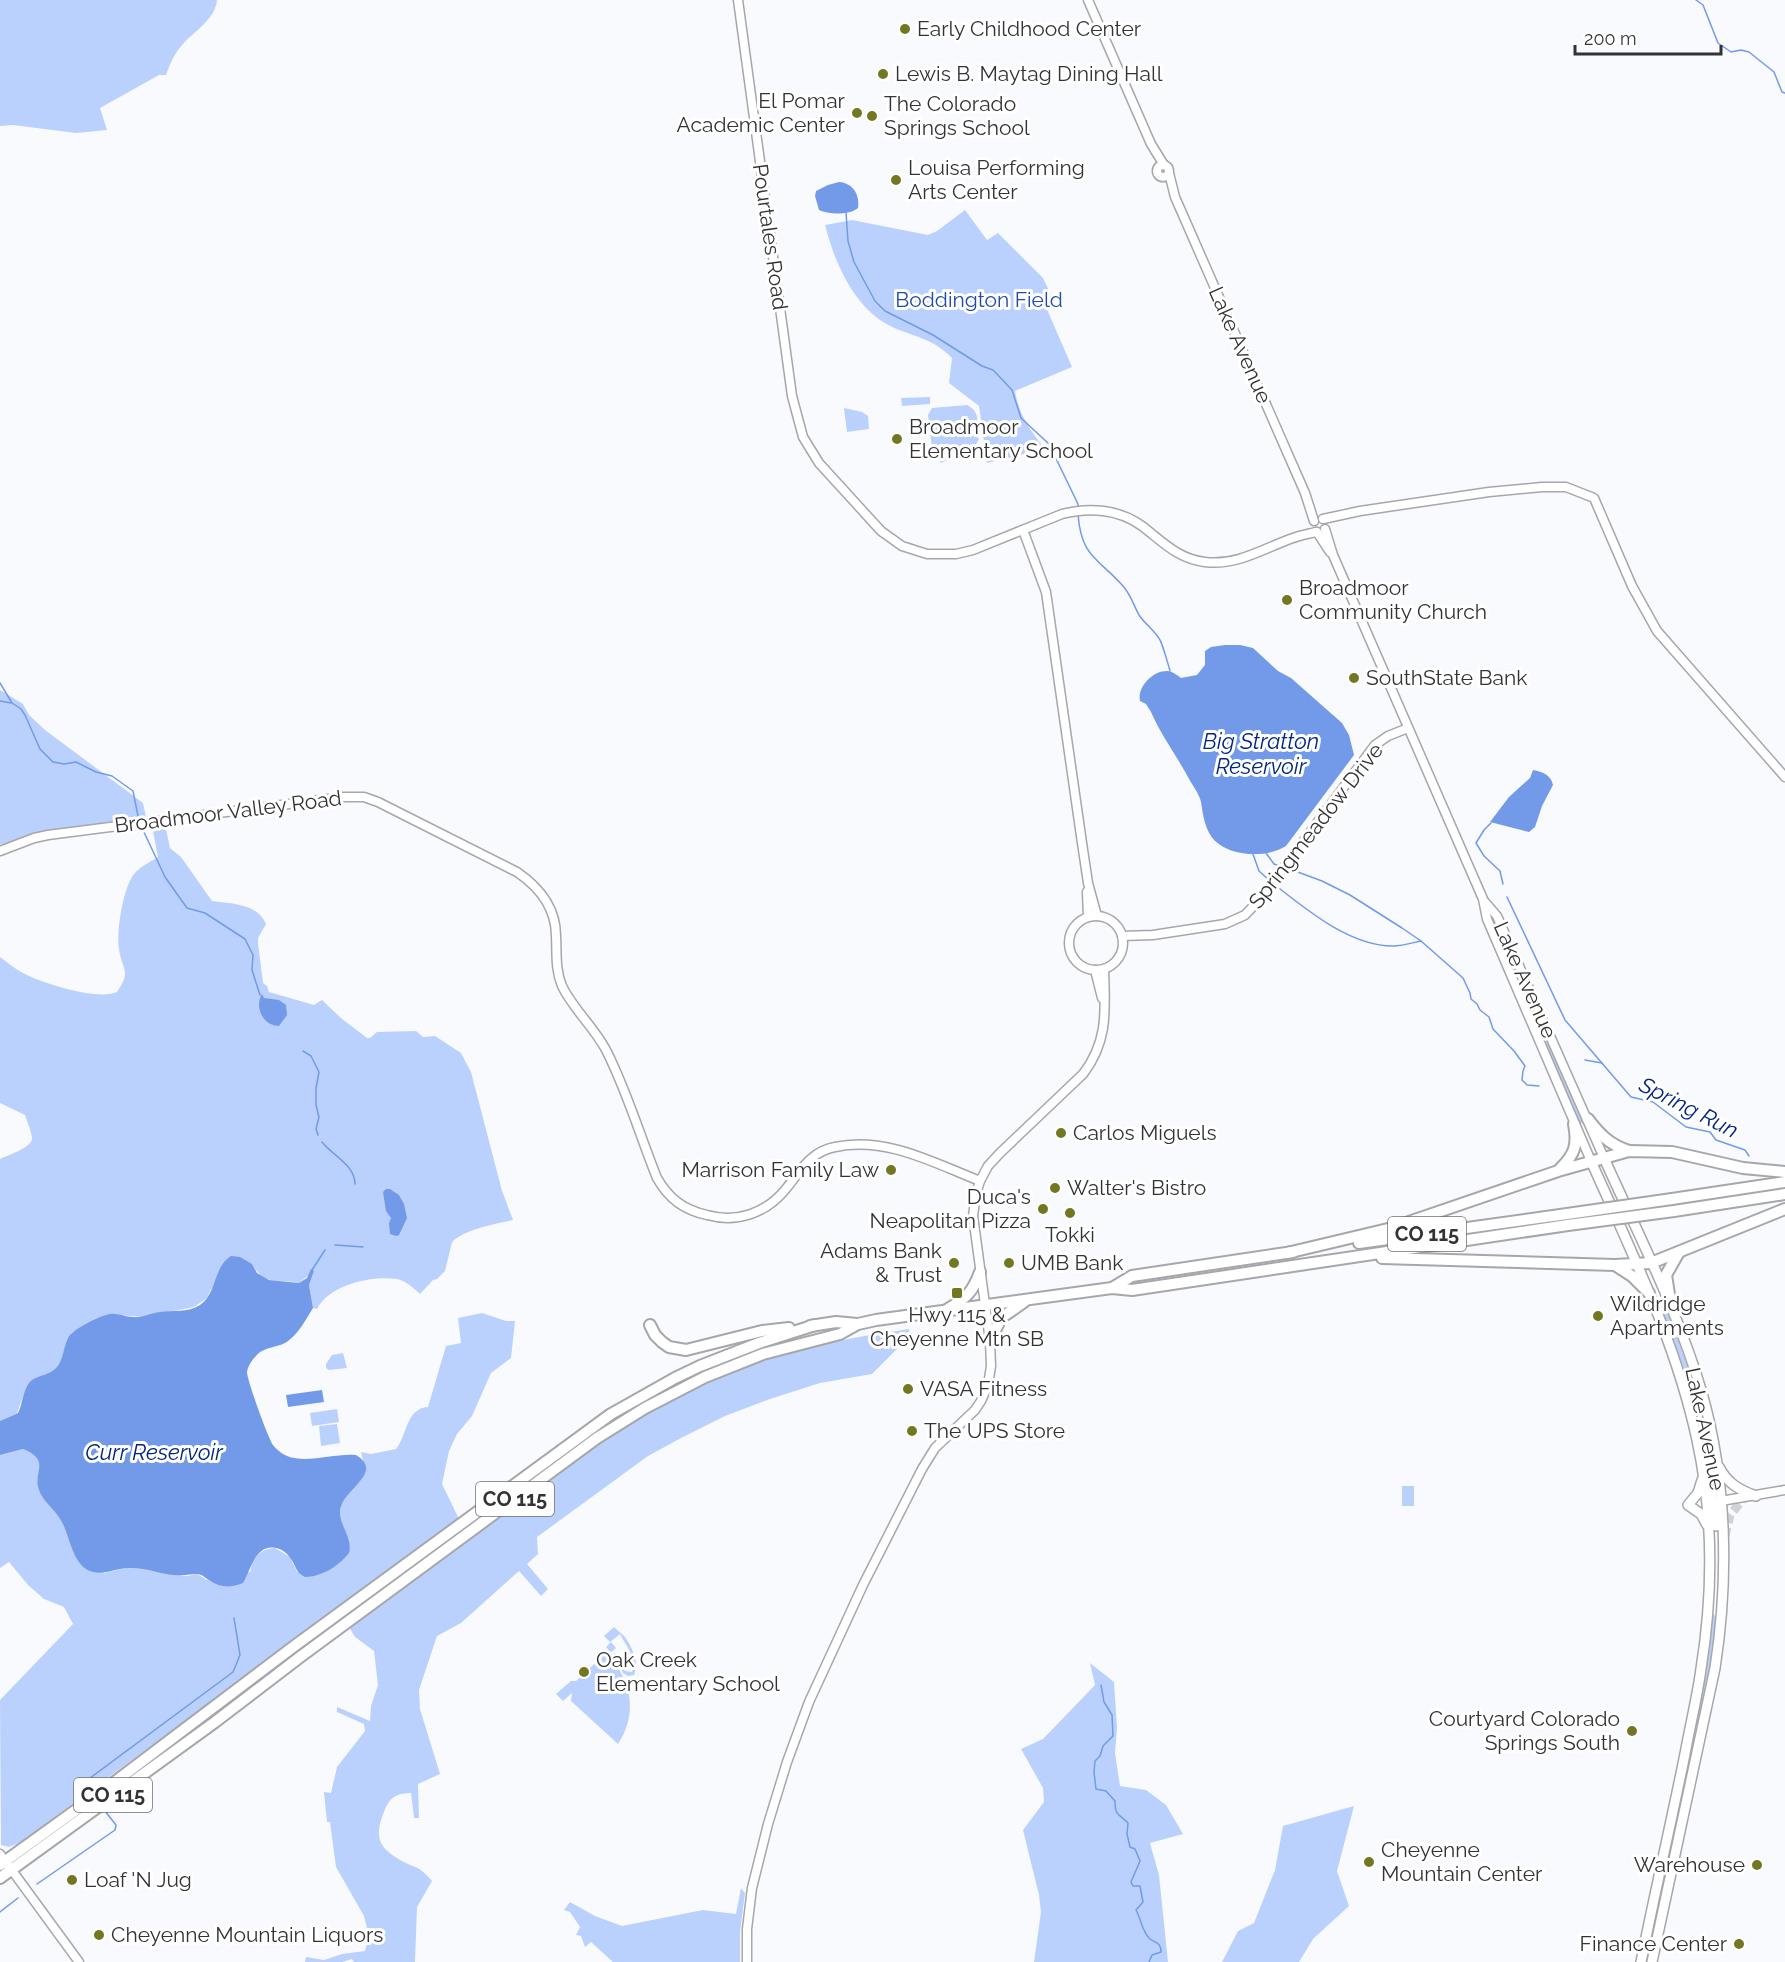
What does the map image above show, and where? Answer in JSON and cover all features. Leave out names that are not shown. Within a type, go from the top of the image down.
[{"type":"highway","points":[[1588,1119],[1598,1133],[1610,1143],[1629,1151]]},
{"type":"highway","points":[[1558,1171],[1568,1161],[1575,1148],[1574,1124]]},
{"type":"highway","points":[[1287,1253],[1388,1229],[1558,1171],[1629,1151],[1672,1152],[1743,1168],[1785,1173]]},
{"type":"highway","name":"CO 115","points":[[4,1862],[617,1424],[680,1388],[763,1354],[840,1334],[858,1324],[876,1320],[1112,1288],[1132,1290],[1325,1261],[1568,1220],[1672,1199],[1785,1182]]},
{"type":"highway","name":"CO 115","points":[[1112,1288],[1132,1276],[1287,1253],[1674,1210],[1785,1194]]},
{"type":"highway","points":[[1325,1261],[1397,1258],[1615,1265],[1651,1263],[1785,1209]]},
{"type":"highway","points":[[1671,1307],[1666,1275],[1679,1252]]},
{"type":"highway","points":[[1615,1265],[1632,1276],[1649,1293]]},
{"type":"highway","points":[[944,1311],[967,1296],[980,1272]]},
{"type":"highway","points":[[990,1341],[1001,1318],[1027,1300]]},
{"type":"highway","name":"CO 115","points":[[0,1878],[4,1862],[611,1414],[700,1366],[759,1343],[815,1325],[836,1322],[858,1324]]},
{"type":"highway","points":[[650,1325],[655,1335],[669,1347],[686,1350],[762,1331],[815,1325]]},
{"type":"main road","name":"Lake Avenue","points":[[1604,1158],[1671,1307],[1702,1395],[1716,1460],[1714,1502],[1708,1530],[1708,1605],[1701,1669],[1641,1962]]},
{"type":"main road","name":"Lake Avenue","points":[[1591,1161],[1637,1264],[1676,1364],[1690,1412],[1702,1471],[1714,1502],[1723,1571],[1720,1631],[1715,1668],[1652,1962]]},
{"type":"main road","points":[[1690,1412],[1706,1451],[1714,1502]]},
{"type":"main road","points":[[1716,1460],[1722,1473],[1731,1484],[1756,1496]]},
{"type":"main road","points":[[1702,1471],[1702,1482],[1698,1493],[1688,1505],[1701,1514],[1708,1530]]},
{"type":"street","name":"Pourtales Road","points":[[738,0],[792,396],[803,437],[819,463],[881,531],[902,546],[927,554],[956,554],[1070,512],[1088,510],[1113,513],[1134,521],[1183,557],[1204,562],[1221,562],[1237,560],[1293,538],[1342,515],[1360,511],[1490,492],[1566,487],[1594,498],[1636,596],[1657,631],[1785,777]]},
{"type":"street","name":"Lake Avenue","points":[[1088,0],[1161,166],[1168,167],[1165,175],[1483,899],[1488,919],[1591,1161]]},
{"type":"street","points":[[1023,530],[1046,592],[1092,916]]},
{"type":"street","name":"Springmeadow Drive","points":[[1122,939],[1217,926],[1232,922],[1250,910],[1375,745],[1388,736],[1408,728]]},
{"type":"street","name":"Broadmoor Valley Road","points":[[0,851],[48,835],[344,797],[364,797],[517,872],[536,887],[549,907],[556,927],[557,968],[563,988],[597,1036],[613,1064],[657,1178],[668,1194],[681,1206],[719,1219],[748,1216],[777,1199],[800,1168],[814,1155],[830,1148],[846,1145],[877,1145],[900,1150],[980,1181]]},
{"type":"street","name":"Lake Avenue","points":[[1483,899],[1497,916],[1604,1158]]},
{"type":"street","points":[[1092,916],[1107,918],[1114,923],[1122,939],[1118,958],[1113,964],[1100,969],[1080,964],[1069,947],[1074,928],[1092,916]]},
{"type":"street","points":[[747,1962],[747,1929],[752,1888],[784,1773],[809,1702],[863,1585],[922,1469],[935,1448],[975,1410],[985,1393],[991,1366],[990,1341],[973,1215],[980,1181],[988,1166],[1000,1153],[1089,1066],[1101,1040],[1105,1022],[1104,1005],[1098,985],[1100,969]]},
{"type":"street","points":[[1714,1502],[1785,1490]]},
{"type":"street","points":[[4,1862],[79,1962]]},
{"type":"green space","points":[[0,0],[217,0],[212,14],[177,52],[166,75],[159,75],[100,108],[107,130],[76,133],[13,125],[0,126]]},
{"type":"green space","name":"Boddington Field","points":[[965,210],[987,240],[998,233],[1043,278],[1055,303],[1046,307],[1072,367],[1015,391],[1019,408],[1026,422],[1045,449],[987,463],[979,406],[949,383],[952,358],[944,350],[927,340],[883,322],[862,303],[845,279],[833,252],[825,225],[852,220],[928,235]]},
{"type":"green space","points":[[930,397],[930,404],[902,406],[901,398]]},
{"type":"green space","points":[[967,405],[976,414],[977,425],[973,433],[979,439],[975,446],[941,463],[938,455],[933,457],[928,415],[932,408]]},
{"type":"green space","points":[[844,408],[862,412],[868,416],[869,429],[847,432]]},
{"type":"green space","points":[[0,690],[23,704],[29,715],[45,730],[143,803],[146,817],[40,832],[3,845],[0,844]]},
{"type":"green space","points":[[165,824],[170,848],[181,857],[212,901],[250,908],[262,917],[266,924],[258,938],[258,943],[263,983],[269,992],[314,1005],[322,1000],[367,1038],[377,1032],[416,1031],[423,1037],[435,1036],[461,1053],[471,1072],[502,1191],[513,1220],[481,1228],[458,1237],[452,1242],[445,1271],[420,1294],[410,1285],[397,1279],[363,1280],[331,1294],[317,1309],[313,1308],[309,1285],[314,1271],[299,1283],[272,1280],[262,1276],[252,1264],[211,1289],[207,1298],[194,1307],[144,1317],[108,1314],[73,1332],[67,1340],[62,1359],[56,1368],[32,1380],[27,1385],[17,1413],[0,1421],[0,1159],[24,1148],[32,1139],[25,1115],[0,1103],[0,957],[23,973],[56,986],[84,993],[117,992],[125,975],[120,956],[118,933],[126,892],[134,874],[158,857],[152,826]]},
{"type":"green space","points":[[1494,922],[1584,1121],[1579,1124]]},
{"type":"green space","points":[[1666,1307],[1698,1395],[1691,1397],[1660,1309],[1664,1311]]},
{"type":"green space","points":[[482,1313],[506,1321],[515,1321],[511,1358],[491,1373],[472,1416],[457,1434],[449,1451],[442,1484],[459,1519],[19,1843],[9,1847],[1,1845],[0,1700],[73,1624],[64,1607],[44,1599],[28,1585],[9,1562],[0,1568],[0,1455],[23,1449],[37,1458],[40,1467],[38,1482],[43,1496],[62,1521],[73,1544],[104,1573],[126,1568],[140,1568],[187,1576],[197,1574],[207,1580],[250,1572],[253,1562],[261,1552],[275,1548],[290,1557],[297,1572],[346,1557],[350,1548],[340,1512],[344,1498],[358,1484],[364,1473],[361,1452],[371,1454],[396,1449],[411,1417],[415,1412],[428,1407],[446,1346],[461,1343],[458,1318]]},
{"type":"green space","points":[[909,1329],[910,1336],[872,1374],[820,1383],[770,1399],[725,1416],[648,1456],[537,1537],[538,1554],[527,1564],[548,1589],[541,1596],[519,1571],[461,1623],[437,1636],[419,1690],[420,1709],[440,1774],[418,1784],[419,1818],[414,1818],[411,1793],[399,1795],[390,1800],[386,1807],[379,1834],[380,1841],[389,1852],[420,1870],[432,1881],[417,1907],[415,1962],[354,1962],[352,1959],[342,1962],[305,1962],[306,1957],[324,1960],[342,1954],[365,1951],[369,1936],[364,1916],[336,1867],[324,1792],[331,1793],[337,1767],[365,1731],[364,1724],[337,1712],[337,1707],[370,1721],[371,1706],[378,1685],[374,1651],[355,1637],[349,1627],[589,1451],[632,1422],[677,1397],[724,1374],[790,1352],[840,1340]]},
{"type":"green space","points":[[343,1353],[347,1368],[329,1370],[326,1368],[332,1355]]},
{"type":"green space","points":[[337,1409],[339,1422],[312,1426],[310,1413]]},
{"type":"green space","points":[[337,1424],[340,1443],[321,1446],[319,1426]]},
{"type":"green space","points":[[1402,1486],[1414,1486],[1414,1506],[1402,1506]]},
{"type":"green space","points":[[1712,1612],[1715,1616],[1718,1613],[1711,1667],[1699,1726],[1695,1726]]},
{"type":"green space","points":[[614,1627],[625,1637],[633,1651],[636,1661],[634,1675],[628,1676],[623,1673],[613,1653],[616,1653],[625,1671],[632,1672],[632,1657],[620,1634],[610,1642],[604,1636]]},
{"type":"green space","points":[[611,1642],[616,1648],[608,1655],[622,1676],[630,1698],[628,1721],[618,1744],[571,1701],[572,1693],[563,1701],[556,1694],[571,1681],[576,1681],[606,1653],[608,1649],[606,1647]]},
{"type":"green space","points":[[1090,1663],[1114,1682],[1117,1728],[1115,1753],[1120,1786],[1146,1790],[1166,1805],[1183,1834],[1150,1843],[1159,1875],[1168,1962],[1034,1962],[1041,1912],[1023,1830],[1044,1802],[1043,1788],[1021,1749],[1043,1739],[1095,1685]]},
{"type":"green space","points":[[1354,1806],[1337,1871],[1349,1906],[1313,1939],[1299,1962],[1222,1962],[1238,1931],[1254,1923],[1275,1870],[1283,1826]]},
{"type":"green space","points":[[741,1888],[745,1893],[740,1932],[740,1962],[613,1962],[591,1942],[585,1947],[581,1936],[576,1935],[580,1927],[570,1912],[564,1910],[570,1902],[595,1916],[622,1926],[703,1910],[736,1914]]},
{"type":"water","points":[[839,182],[855,190],[858,208],[850,212],[839,213],[819,210],[816,191]]},
{"type":"water","name":"Big Stratton Reservoir","points":[[1225,645],[1253,648],[1278,671],[1291,678],[1342,723],[1349,735],[1354,755],[1286,846],[1269,853],[1240,853],[1215,841],[1207,828],[1197,792],[1146,704],[1140,701],[1141,690],[1152,676],[1162,671],[1168,671],[1181,678],[1197,675],[1205,665],[1205,651],[1211,647]]},
{"type":"water","points":[[1533,770],[1546,774],[1553,785],[1542,806],[1535,827],[1529,832],[1490,822],[1509,797],[1530,778]]},
{"type":"water","points":[[262,994],[264,998],[279,1000],[286,1005],[287,1015],[279,1026],[268,1023],[264,1019],[259,1004]]},
{"type":"water","points":[[386,1189],[399,1195],[407,1218],[399,1235],[396,1236],[390,1234],[391,1218],[386,1211],[383,1192]]},
{"type":"water","name":"Curr Reservoir","points":[[231,1256],[240,1257],[252,1264],[257,1273],[269,1280],[299,1283],[307,1278],[311,1269],[314,1271],[309,1285],[313,1308],[302,1326],[288,1341],[259,1353],[247,1372],[267,1432],[273,1445],[279,1451],[287,1456],[304,1459],[356,1455],[363,1461],[366,1467],[365,1473],[345,1498],[340,1510],[349,1541],[349,1553],[329,1570],[305,1577],[285,1552],[269,1548],[258,1554],[243,1583],[234,1586],[218,1585],[199,1574],[174,1575],[135,1568],[102,1573],[85,1569],[75,1556],[62,1523],[39,1490],[37,1458],[23,1449],[0,1455],[0,1421],[18,1413],[29,1383],[56,1368],[61,1361],[68,1338],[80,1327],[110,1314],[137,1317],[195,1308],[205,1300],[221,1267]]},
{"type":"water","points":[[322,1390],[324,1402],[288,1407],[286,1395]]},
{"type":"waterway","points":[[1696,0],[1703,5],[1718,43],[1731,52],[1741,50],[1749,52],[1774,72],[1782,92],[1785,93]]},
{"type":"waterway","points":[[846,212],[848,241],[854,262],[875,301],[885,311],[933,335],[996,373],[1012,390],[1021,418],[1049,444],[1078,504],[1078,509]]},
{"type":"waterway","points":[[1078,514],[1087,548],[1092,556],[1126,589],[1139,615],[1158,637],[1170,671]]},
{"type":"waterway","points":[[0,683],[12,703],[25,715],[40,749],[53,762],[64,764],[76,762],[96,772],[112,776],[133,791],[138,816]]},
{"type":"waterway","points":[[0,701],[11,703]]},
{"type":"waterway","name":"Spring Run","points":[[1491,823],[1476,843],[1484,856],[1500,871],[1503,884]]},
{"type":"waterway","points":[[143,830],[165,877],[187,908],[205,913],[245,939],[253,955],[252,970],[260,995]]},
{"type":"waterway","points":[[1266,853],[1274,864],[1280,866]]},
{"type":"waterway","points":[[1253,854],[1259,871],[1269,880]]},
{"type":"waterway","points":[[1287,868],[1322,881],[1350,895],[1421,941],[1463,978],[1471,999],[1489,1017],[1493,1029],[1525,1066],[1522,1080],[1527,1085],[1539,1086]]},
{"type":"waterway","points":[[1275,885],[1330,925],[1361,940],[1393,946],[1421,941]]},
{"type":"waterway","name":"Spring Run","points":[[1507,897],[1565,1020],[1631,1097],[1653,1102],[1686,1127],[1710,1132],[1716,1140],[1745,1150],[1749,1156]]},
{"type":"waterway","points":[[303,1051],[311,1056],[319,1072],[316,1088],[318,1135]]},
{"type":"waterway","points":[[1585,1060],[1602,1063]]},
{"type":"waterway","points":[[322,1142],[351,1171],[355,1184]]},
{"type":"waterway","points":[[335,1245],[363,1247]]},
{"type":"waterway","points":[[312,1270],[325,1250]]},
{"type":"waterway","points":[[90,1790],[84,1786],[86,1781],[233,1672],[240,1655],[234,1618]]},
{"type":"waterway","points":[[1101,1685],[1104,1702],[1112,1715],[1113,1736],[1103,1746],[1100,1756],[1095,1761],[1096,1789],[1106,1791],[1115,1801],[1116,1812],[1128,1823],[1127,1834],[1130,1847],[1135,1849],[1140,1861],[1131,1882],[1133,1886],[1140,1886],[1143,1902],[1136,1910],[1147,1935],[1161,1949],[1161,1952],[1152,1955],[1149,1962]]},
{"type":"waterway","points":[[37,1884],[115,1830],[116,1825],[105,1811]]},
{"type":"waterway","points":[[0,1912],[18,1898]]},
{"type":"tunnel","points":[[1725,1536],[1730,1515],[1744,1498]]},
{"type":"place","name":"Early Childhood Center","points":[[905,29]]},
{"type":"place","name":"Lewis B. Maytag Dining Hall","points":[[883,74]]},
{"type":"place","name":"El Pomar Academic Center","points":[[857,113]]},
{"type":"place","name":"The Colorado Springs School","points":[[872,116]]},
{"type":"place","name":"Louisa Performing Arts Center","points":[[896,180]]},
{"type":"place","name":"Broadmoor Elementary School","points":[[897,439]]},
{"type":"place","name":"Broadmoor Community Church","points":[[1287,600]]},
{"type":"place","name":"SouthState Bank","points":[[1354,678]]},
{"type":"place","name":"Carlos Miguels","points":[[1061,1133]]},
{"type":"place","name":"Marrison Family Law","points":[[891,1170]]},
{"type":"place","name":"Walter's Bistro","points":[[1055,1188]]},
{"type":"place","name":"Duca's Neapolitan Pizza","points":[[1043,1209]]},
{"type":"place","name":"Tokki","points":[[1070,1213]]},
{"type":"place","name":"Adams Bank & Trust","points":[[954,1263]]},
{"type":"place","name":"UMB Bank","points":[[1009,1263]]},
{"type":"place","name":"Hwy 115 & Cheyenne Mtn SB","points":[[957,1293]]},
{"type":"place","name":"Wildridge Apartments","points":[[1598,1316]]},
{"type":"place","name":"VASA Fitness","points":[[908,1389]]},
{"type":"place","name":"The UPS Store","points":[[912,1431]]},
{"type":"place","name":"Oak Creek Elementary School","points":[[584,1672]]},
{"type":"place","name":"Courtyard Colorado Springs South","points":[[1632,1731]]},
{"type":"place","name":"Cheyenne Mountain Center","points":[[1369,1862]]},
{"type":"place","name":"Warehouse","points":[[1757,1865]]},
{"type":"place","name":"Loaf 'N Jug","points":[[72,1880]]},
{"type":"place","name":"Cheyenne Mountain Liquors","points":[[99,1935]]},
{"type":"place","name":"Finance Center","points":[[1739,1944]]}]
